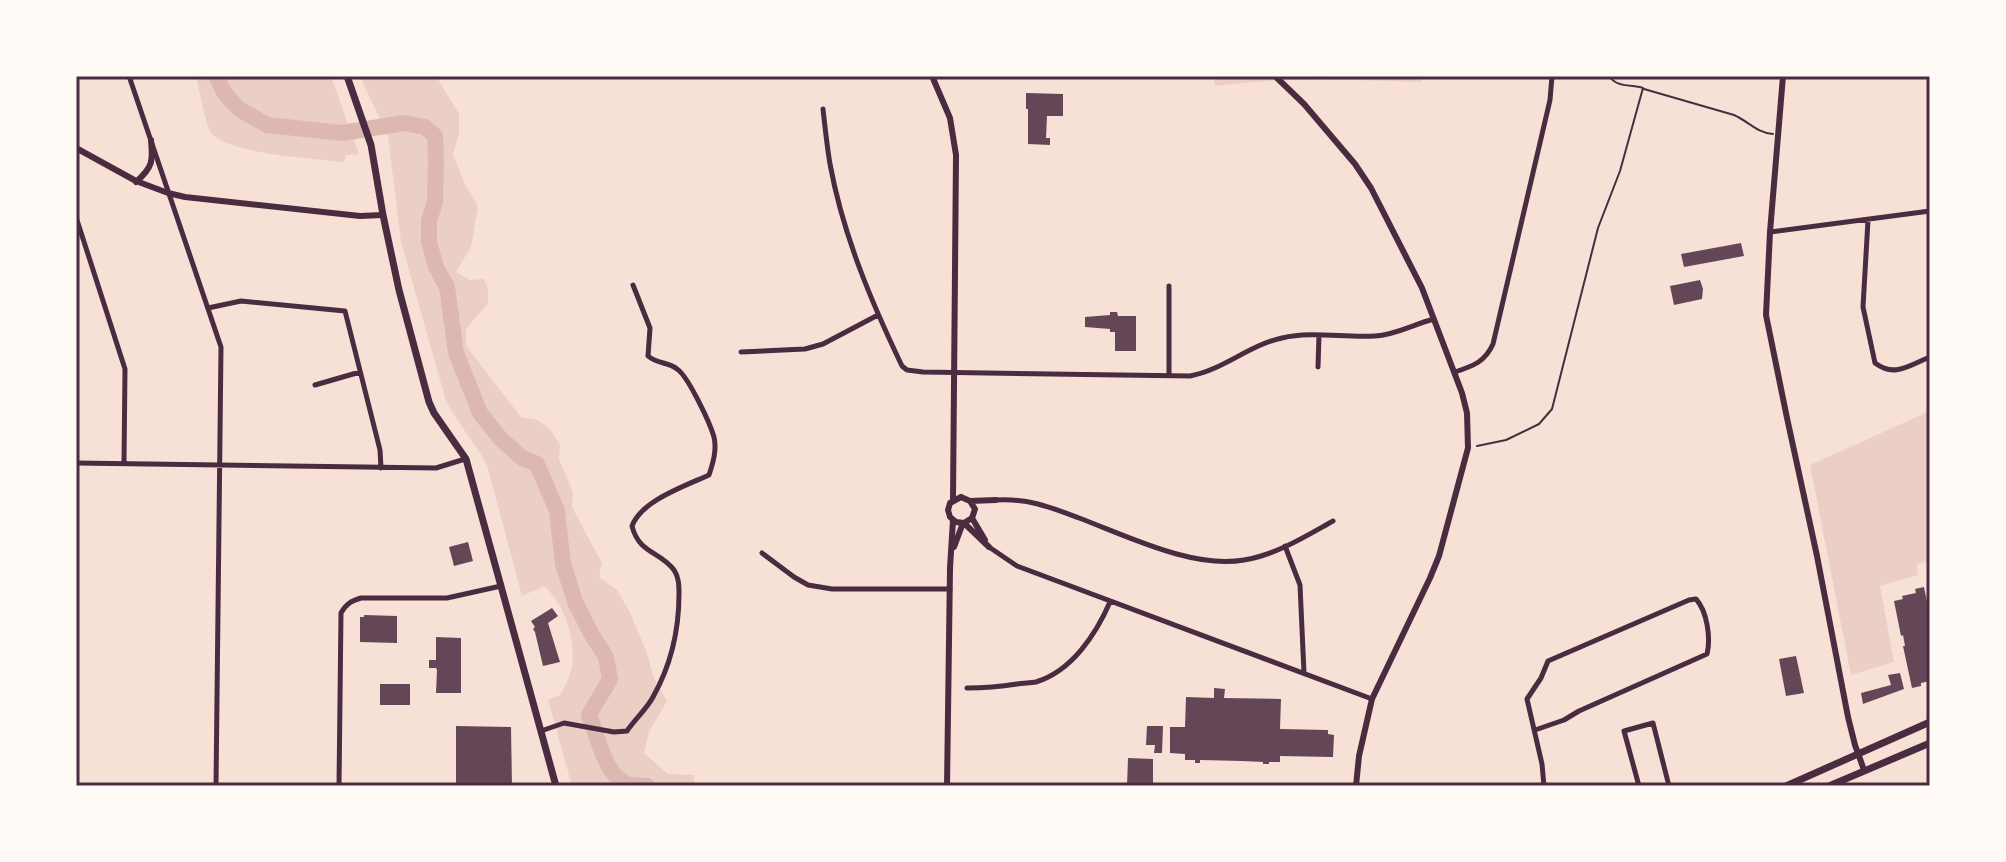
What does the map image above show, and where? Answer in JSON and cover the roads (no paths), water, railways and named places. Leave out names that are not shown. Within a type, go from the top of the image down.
[{"type":"main road","points":[[347,76],[371,145],[399,290],[429,402],[466,459],[556,786]]},
{"type":"main road","points":[[1786,786],[1930,722]]},
{"type":"main road","points":[[1829,786],[1930,743]]},
{"type":"street","points":[[129,76],[221,347],[216,786]]},
{"type":"street","points":[[932,76],[950,118],[956,155],[953,500],[948,510],[953,520],[947,786]]},
{"type":"street","points":[[1275,76],[1304,104],[1355,164],[1371,188],[1404,249],[1435,319],[1467,413],[1468,448],[1439,556],[1372,699],[1359,756],[1356,786]]},
{"type":"street","points":[[1455,372],[1481,362],[1493,344],[1550,100],[1552,76]]},
{"type":"street","points":[[1783,76],[1766,315],[1848,717],[1864,770]]},
{"type":"street","points":[[823,109],[830,164],[859,268],[902,366],[907,370],[1190,376],[1203,374],[1278,338],[1376,336],[1435,319]]},
{"type":"street","points":[[136,182],[152,163],[151,140]]},
{"type":"street","points":[[76,148],[136,182],[185,197],[360,216],[383,215]]},
{"type":"street","points":[[1770,232],[1930,211]]},
{"type":"street","points":[[76,217],[125,369],[124,463]]},
{"type":"street","points":[[1868,220],[1863,307],[1875,363],[1893,371],[1930,357]]},
{"type":"street","points":[[541,731],[564,723],[614,732],[627,731],[645,711],[671,656],[678,622],[678,578],[673,569],[641,546],[632,526],[639,513],[649,504],[709,475],[714,457],[714,436],[684,375],[676,368],[648,356],[650,328],[633,285]]},
{"type":"street","points":[[1169,286],[1169,375]]},
{"type":"street","points":[[208,308],[253,301],[345,311],[380,450],[381,468]]},
{"type":"street","points":[[741,352],[805,349],[823,344],[878,315]]},
{"type":"street","points":[[1318,367],[1319,335]]},
{"type":"street","points":[[315,385],[360,372]]},
{"type":"street","points":[[76,463],[436,468],[466,459]]},
{"type":"street","points":[[953,473],[961,497]]},
{"type":"street","points":[[953,500],[961,497],[970,501],[1009,499],[1039,503],[1176,554],[1219,562],[1259,557],[1333,521]]},
{"type":"street","points":[[951,555],[964,523],[972,518],[975,509],[996,500]]},
{"type":"street","points":[[970,501],[975,509]]},
{"type":"street","points":[[972,518],[989,547]]},
{"type":"street","points":[[953,520],[964,523],[989,547],[1017,566],[1372,699]]},
{"type":"street","points":[[955,544],[962,538],[977,535]]},
{"type":"street","points":[[1285,546],[1300,585],[1304,673]]},
{"type":"street","points":[[762,553],[808,585],[832,589],[950,589]]},
{"type":"street","points":[[339,786],[341,613],[345,606],[361,598],[447,598],[502,585]]},
{"type":"street","points":[[1535,730],[1564,720],[1707,654],[1710,642],[1701,604],[1696,599],[1689,600],[1548,661],[1527,699],[1544,786]]},
{"type":"street","points":[[967,688],[999,688],[1035,682],[1056,673],[1078,654],[1099,626],[1110,602]]},
{"type":"street","points":[[1639,786],[1624,731],[1653,723],[1669,786]]},
{"type":"waterway","points":[[216,76],[225,94],[239,109],[267,125],[342,133],[404,123],[425,127],[435,136],[435,202],[429,221],[429,242],[436,267],[447,287],[456,353],[480,413],[500,438],[522,458],[537,464],[557,511],[563,564],[576,604],[606,657],[610,679],[589,715],[607,764],[613,772],[627,784],[647,786]]}]
